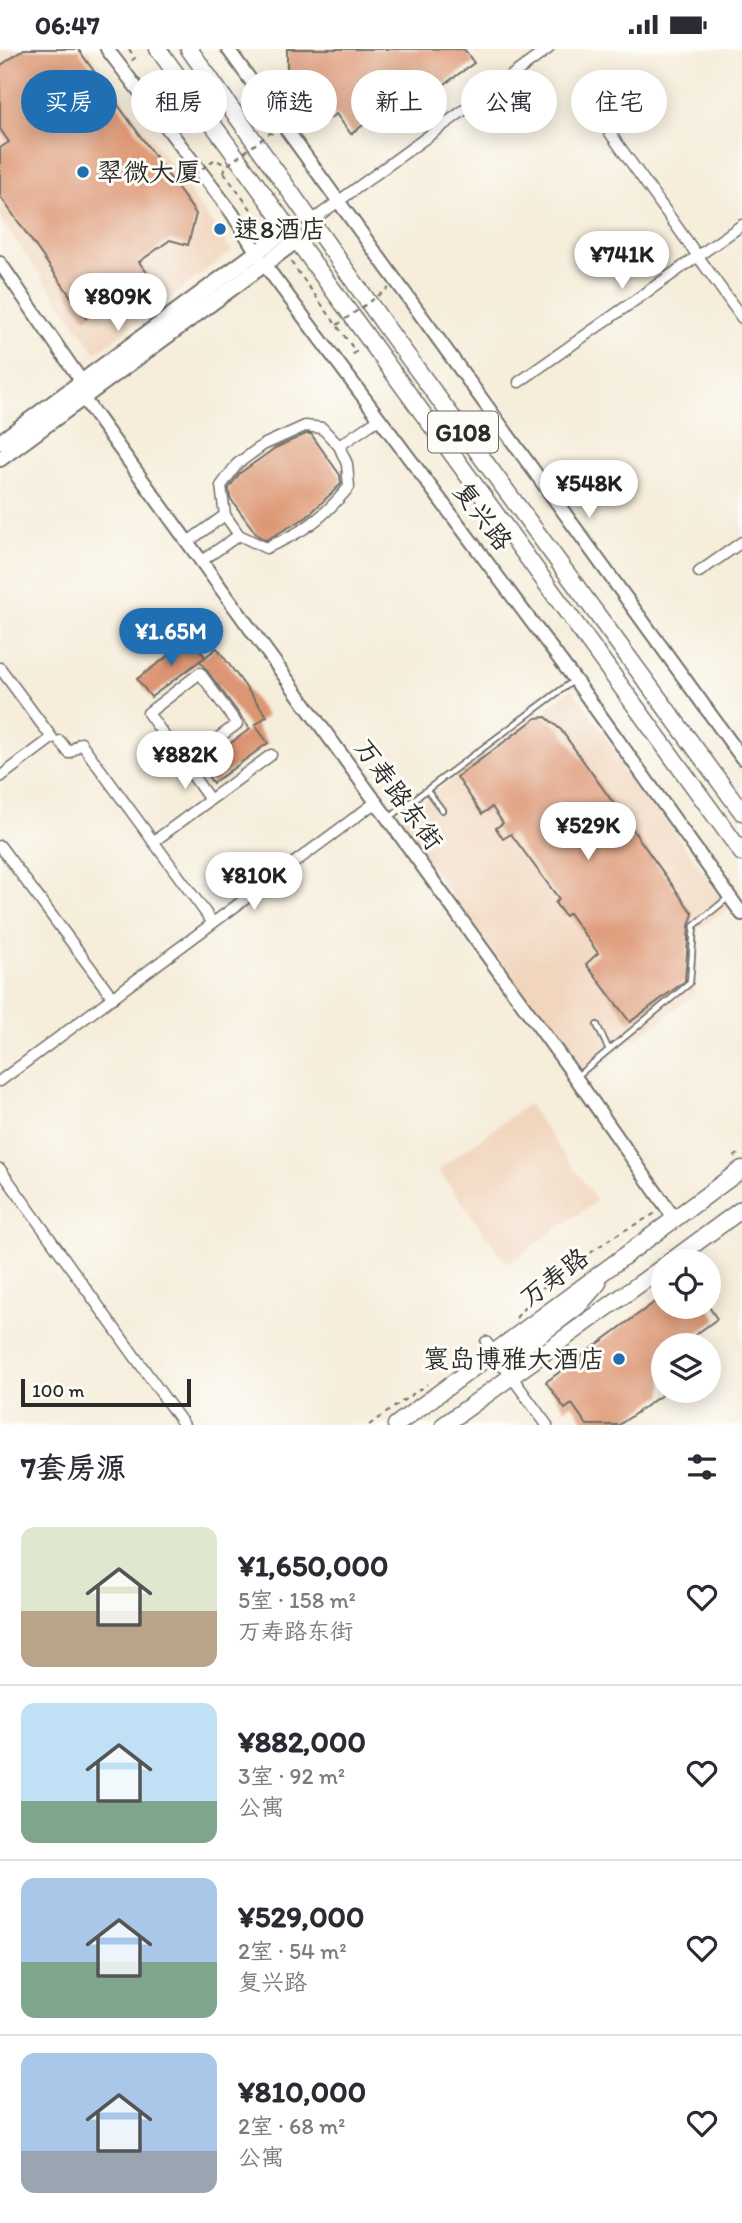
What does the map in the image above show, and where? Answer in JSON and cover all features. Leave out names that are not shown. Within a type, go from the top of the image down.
[{"type":"main road","name":"复兴路","points":[[158,49],[285,240],[742,853]]},
{"type":"main road","name":"复兴路","points":[[189,49],[310,222],[742,813]]},
{"type":"main road","points":[[0,459],[83,398],[285,240]]},
{"type":"main road","points":[[0,442],[261,258]]},
{"type":"main road","name":"万寿路","points":[[499,1358],[578,1306],[617,1260],[670,1213],[737,1164]]},
{"type":"main road","points":[[688,1249],[742,1209]]},
{"type":"main road","points":[[396,1425],[499,1358],[651,1274]]},
{"type":"main road","points":[[444,1425],[499,1358]]},
{"type":"street","name":"复兴路","points":[[107,49],[232,213],[261,258],[575,680],[742,914]]},
{"type":"street","points":[[228,49],[742,758]]},
{"type":"street","points":[[310,222],[548,49]]},
{"type":"street","points":[[609,133],[742,318]]},
{"type":"street","points":[[519,382],[742,225]]},
{"type":"street","points":[[0,263],[82,382]]},
{"type":"street","name":"万寿路东街","points":[[83,398],[203,560],[670,1213]]},
{"type":"street","points":[[340,446],[380,418]]},
{"type":"street","points":[[305,426],[322,428],[340,446],[347,464],[349,487],[330,509],[300,533],[266,548],[239,535],[225,515],[221,486],[237,464],[263,445],[305,426]]},
{"type":"street","points":[[189,541],[225,515]]},
{"type":"street","points":[[203,560],[239,535]]},
{"type":"street","points":[[699,572],[742,542]]},
{"type":"street","points":[[0,668],[52,739],[0,777]]},
{"type":"street","points":[[184,763],[237,724],[200,673],[148,713],[210,800]]},
{"type":"street","points":[[60,741],[69,753],[81,743],[213,923]]},
{"type":"street","points":[[153,842],[271,755]]},
{"type":"street","points":[[0,1081],[376,802]]},
{"type":"street","points":[[0,846],[113,998]]},
{"type":"street","points":[[0,1168],[184,1425]]},
{"type":"street","points":[[499,1358],[547,1425]]},
{"type":"lane","points":[[388,819],[575,680]]},
{"type":"lane","points":[[428,790],[442,810]]},
{"type":"lane","points":[[576,1078],[690,983],[694,926],[730,897]]},
{"type":"lane","points":[[597,1025],[609,1050]]},
{"type":"path","points":[[129,49],[135,58]]},
{"type":"path","points":[[276,135],[270,133],[226,166],[224,173],[285,240],[356,352]]},
{"type":"path","points":[[178,187],[215,159],[226,166]]},
{"type":"path","points":[[337,325],[388,288]]},
{"type":"path","points":[[737,1164],[742,1151]]},
{"type":"path","points":[[512,1321],[522,1313],[538,1291],[611,1238],[670,1213]]},
{"type":"path","points":[[369,1425],[433,1380]]},
{"type":"shaded area","name":"翠微大厦","points":[[0,49],[87,49],[102,70],[21,70],[21,133],[117,133],[117,91],[131,110],[131,133],[147,133],[232,251],[96,353],[0,218]]},
{"type":"shaded area","points":[[572,689],[729,908],[698,929],[694,995],[584,1078],[397,820]]},
{"type":"shaded area","points":[[528,1104],[597,1201],[507,1264],[438,1170]]},
{"type":"building","name":"翠微大厦","points":[[24,49],[78,49],[93,70],[21,70],[21,133],[117,133],[117,104],[131,123],[131,133],[138,133],[196,214],[188,245],[170,240],[139,262],[148,274],[86,318],[0,196],[0,148],[9,142],[0,129],[0,66]]},
{"type":"building","points":[[287,49],[464,49],[474,63],[447,82],[447,70],[351,70],[351,134],[337,115],[337,70],[287,70]]},
{"type":"building","points":[[311,434],[340,475],[341,484],[307,517],[266,540],[257,535],[230,498],[229,488],[240,473],[275,448]]},
{"type":"building","points":[[191,639],[205,657],[151,697],[137,679]]},
{"type":"building","points":[[217,648],[267,716],[255,725],[268,743],[213,783],[200,765],[250,729],[200,661]]},
{"type":"building","points":[[546,717],[561,730],[693,914],[689,926],[685,981],[630,1022],[586,964],[598,953],[569,913],[565,916],[555,903],[559,899],[511,834],[503,839],[496,828],[503,823],[492,807],[482,814],[457,777],[536,718]]},
{"type":"building","name":"寰岛博雅大酒店","points":[[651,1305],[651,1319],[717,1319],[698,1333],[651,1333],[651,1402],[619,1425],[587,1425],[572,1404],[565,1409],[546,1382]]},
{"type":"place","name":"翠微大厦","points":[[83,172]]},
{"type":"place","name":"速8酒店","points":[[220,229]]},
{"type":"place","name":"寰岛博雅大酒店","points":[[619,1359]]}]
